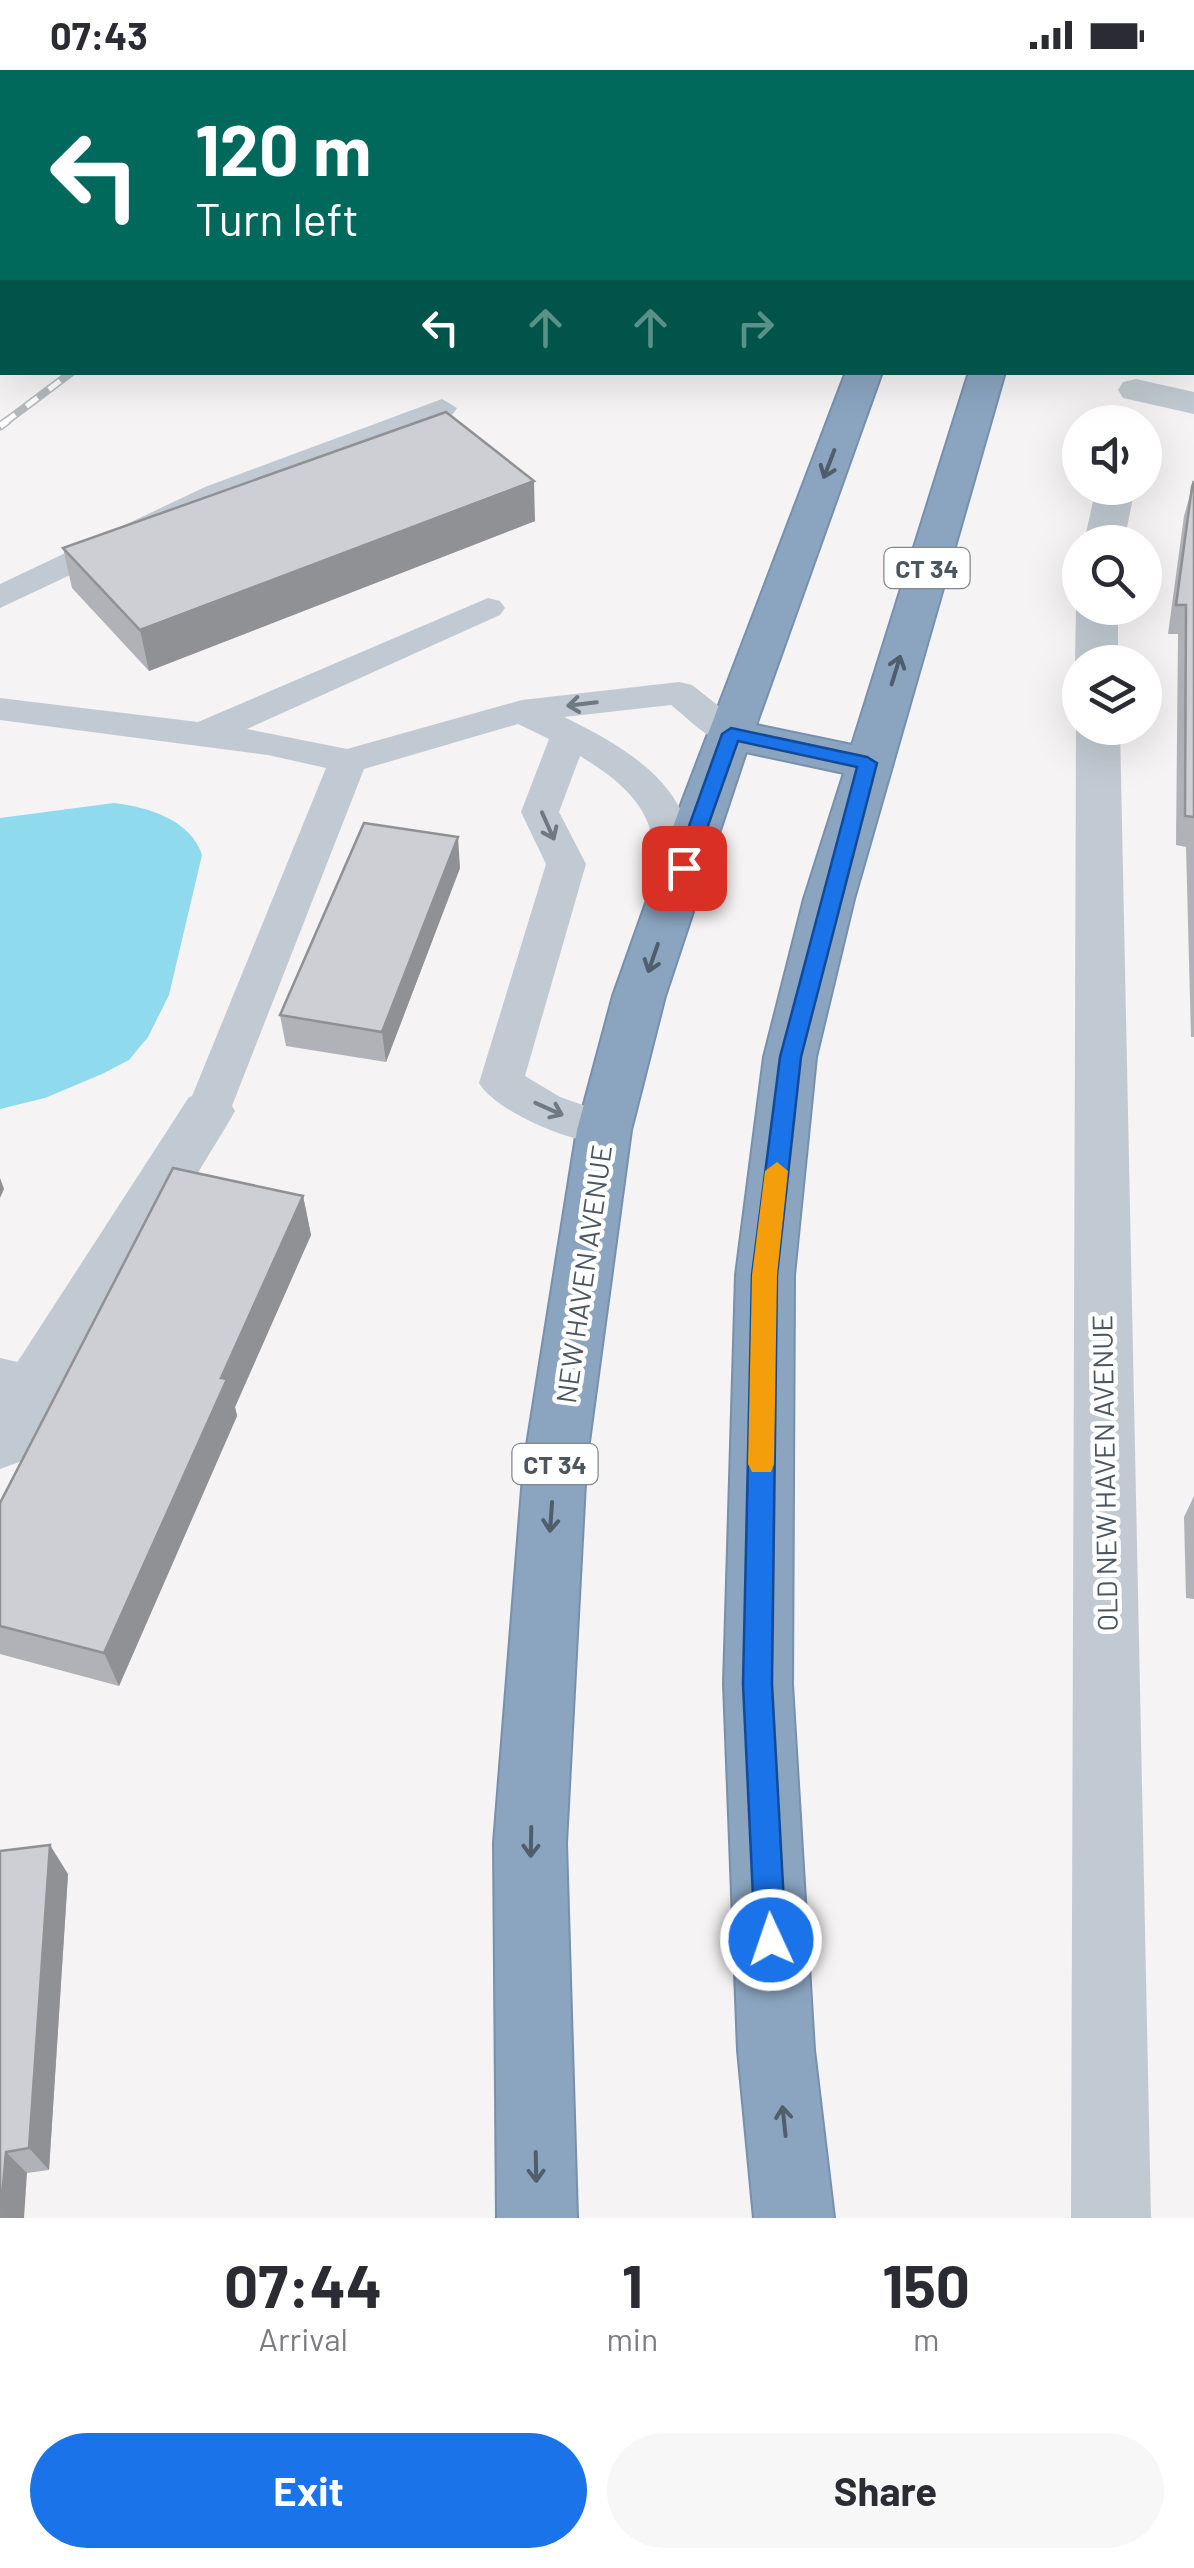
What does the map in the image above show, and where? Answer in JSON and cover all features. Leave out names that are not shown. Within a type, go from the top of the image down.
[{"type":"highway","name":"NEW HAVEN AVENUE","points":[[537,2218],[530,1842],[554,1464],[604,1130],[639,996],[863,375]]},
{"type":"highway","name":"CT 34","points":[[794,2218],[776,2050],[758,1684],[764,1275],[790,1057],[867,763],[986,375]]},
{"type":"highway","points":[[731,734],[867,763]]},
{"type":"street","points":[[1135,395],[1194,403]]},
{"type":"street","name":"OLD NEW HAVEN AVENUE","points":[[1098,745],[1111,2218]]},
{"type":"street","points":[[0,1442],[17,1382],[208,1111]]},
{"type":"lane","points":[[0,598],[64,562],[261,474],[442,408]]},
{"type":"lane","points":[[202,734],[488,608]]},
{"type":"lane","points":[[0,709],[202,734],[348,761],[522,711],[679,693],[731,734]]},
{"type":"lane","points":[[522,711],[610,758],[656,799],[672,837],[672,900]]},
{"type":"lane","points":[[569,736],[540,812],[566,864],[501,1084],[544,1109],[604,1130]]},
{"type":"lane","points":[[208,1111],[348,761]]},
{"type":"water","points":[[114,803],[167,817],[188,833],[202,855],[169,995],[148,1037],[129,1060],[45,1098],[0,1109],[0,818]]},
{"type":"building","points":[[446,412],[534,481],[140,630],[63,548]]},
{"type":"building","points":[[1194,481],[1194,817],[1185,816],[1186,605],[1176,605]]},
{"type":"building","points":[[364,823],[458,837],[382,1032],[280,1015]]},
{"type":"building","points":[[173,1168],[303,1196],[221,1378],[227,1379],[104,1653],[0,1626],[0,1503]]},
{"type":"building","points":[[50,1845],[29,2148],[6,2152],[0,2218],[0,1851]]},
{"type":"railway","points":[[4,423],[68,375]]},
{"type":"railway","points":[[0,426],[7,421]]},
{"type":"slow traffic","points":[[761,1464],[764,1275],[777,1171]]},
{"type":"route","points":[[684,868],[731,734],[867,763],[790,1057],[764,1275],[758,1684],[771,1940]]}]
